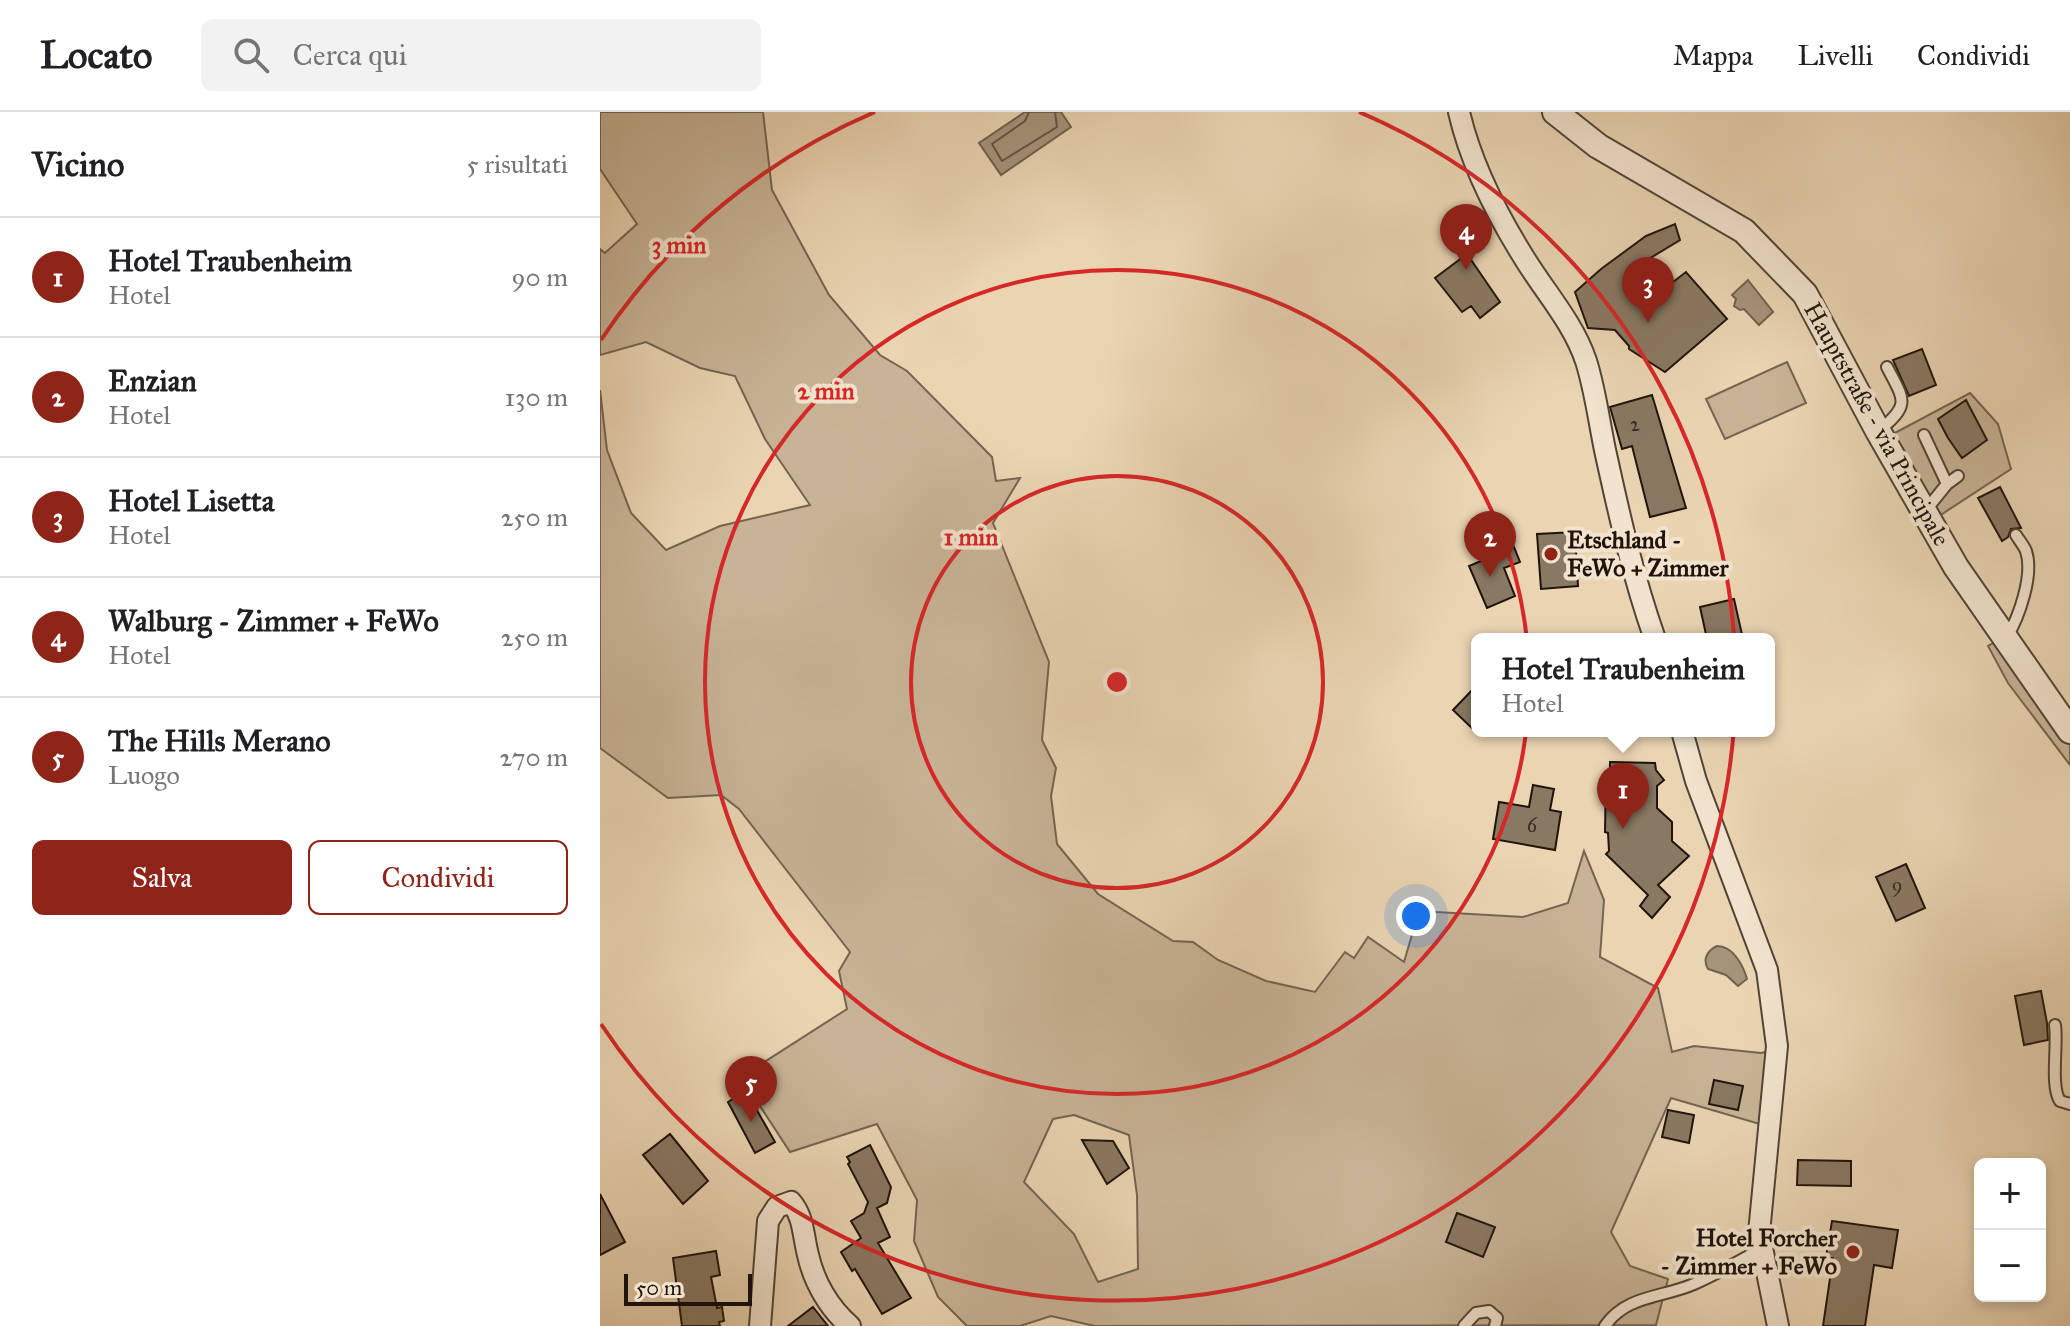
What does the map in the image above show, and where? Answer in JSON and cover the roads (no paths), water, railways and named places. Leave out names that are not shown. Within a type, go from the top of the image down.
[{"type":"street","points":[[1459,112],[1466,142],[1483,184],[1523,256],[1572,330],[1586,361],[1622,531],[1653,633]]},
{"type":"street","name":"Hauptstraße - via Principale","points":[[1555,112],[1598,146],[1744,231],[1805,294],[1878,431],[1956,567],[2070,731]]},
{"type":"street","points":[[1684,737],[1696,781],[1767,970],[1777,1028],[1759,1233],[1778,1326]]},
{"type":"street","points":[[760,1326],[768,1221],[777,1207],[791,1202],[800,1212],[808,1258],[817,1282],[828,1302],[850,1326]]},
{"type":"lane","points":[[1878,431],[1899,414],[1903,401],[1887,367]]},
{"type":"lane","points":[[1924,435],[1947,484]]},
{"type":"lane","points":[[1924,511],[1958,476]]},
{"type":"lane","points":[[2006,639],[2020,611],[2027,568],[2026,552],[2016,535]]},
{"type":"lane","points":[[2055,1025],[2058,1045],[2055,1093],[2060,1101],[2070,1104]]},
{"type":"lane","points":[[1605,1326],[1628,1304],[1690,1285],[1761,1249]]},
{"type":"lane","points":[[1464,1326],[1482,1311],[1494,1313],[1497,1318],[1495,1326]]},
{"type":"water","points":[[1025,112],[1061,112],[1071,127],[1001,175],[979,143]]},
{"type":"water","points":[[1748,280],[1773,312],[1759,325],[1744,309],[1734,306],[1736,299],[1732,295]]},
{"type":"water","points":[[1717,946],[1728,949],[1743,968],[1747,979],[1738,986],[1726,975],[1708,969],[1707,955]]},
{"type":"place","name":"Walburg - Zimmer + FeWo","points":[[1466,270]]},
{"type":"place","name":"Hotel Lisetta","points":[[1648,323]]},
{"type":"place","name":"Etschland - FeWo + Zimmer","points":[[1551,554]]},
{"type":"place","name":"Enzian","points":[[1490,577]]},
{"type":"place","name":"Hotel Traubenheim","points":[[1623,829]]},
{"type":"place","name":"The Hills Merano","points":[[751,1122]]},
{"type":"place","name":"Hotel Forcher - Zimmer + FeWo","points":[[1853,1252]]}]
